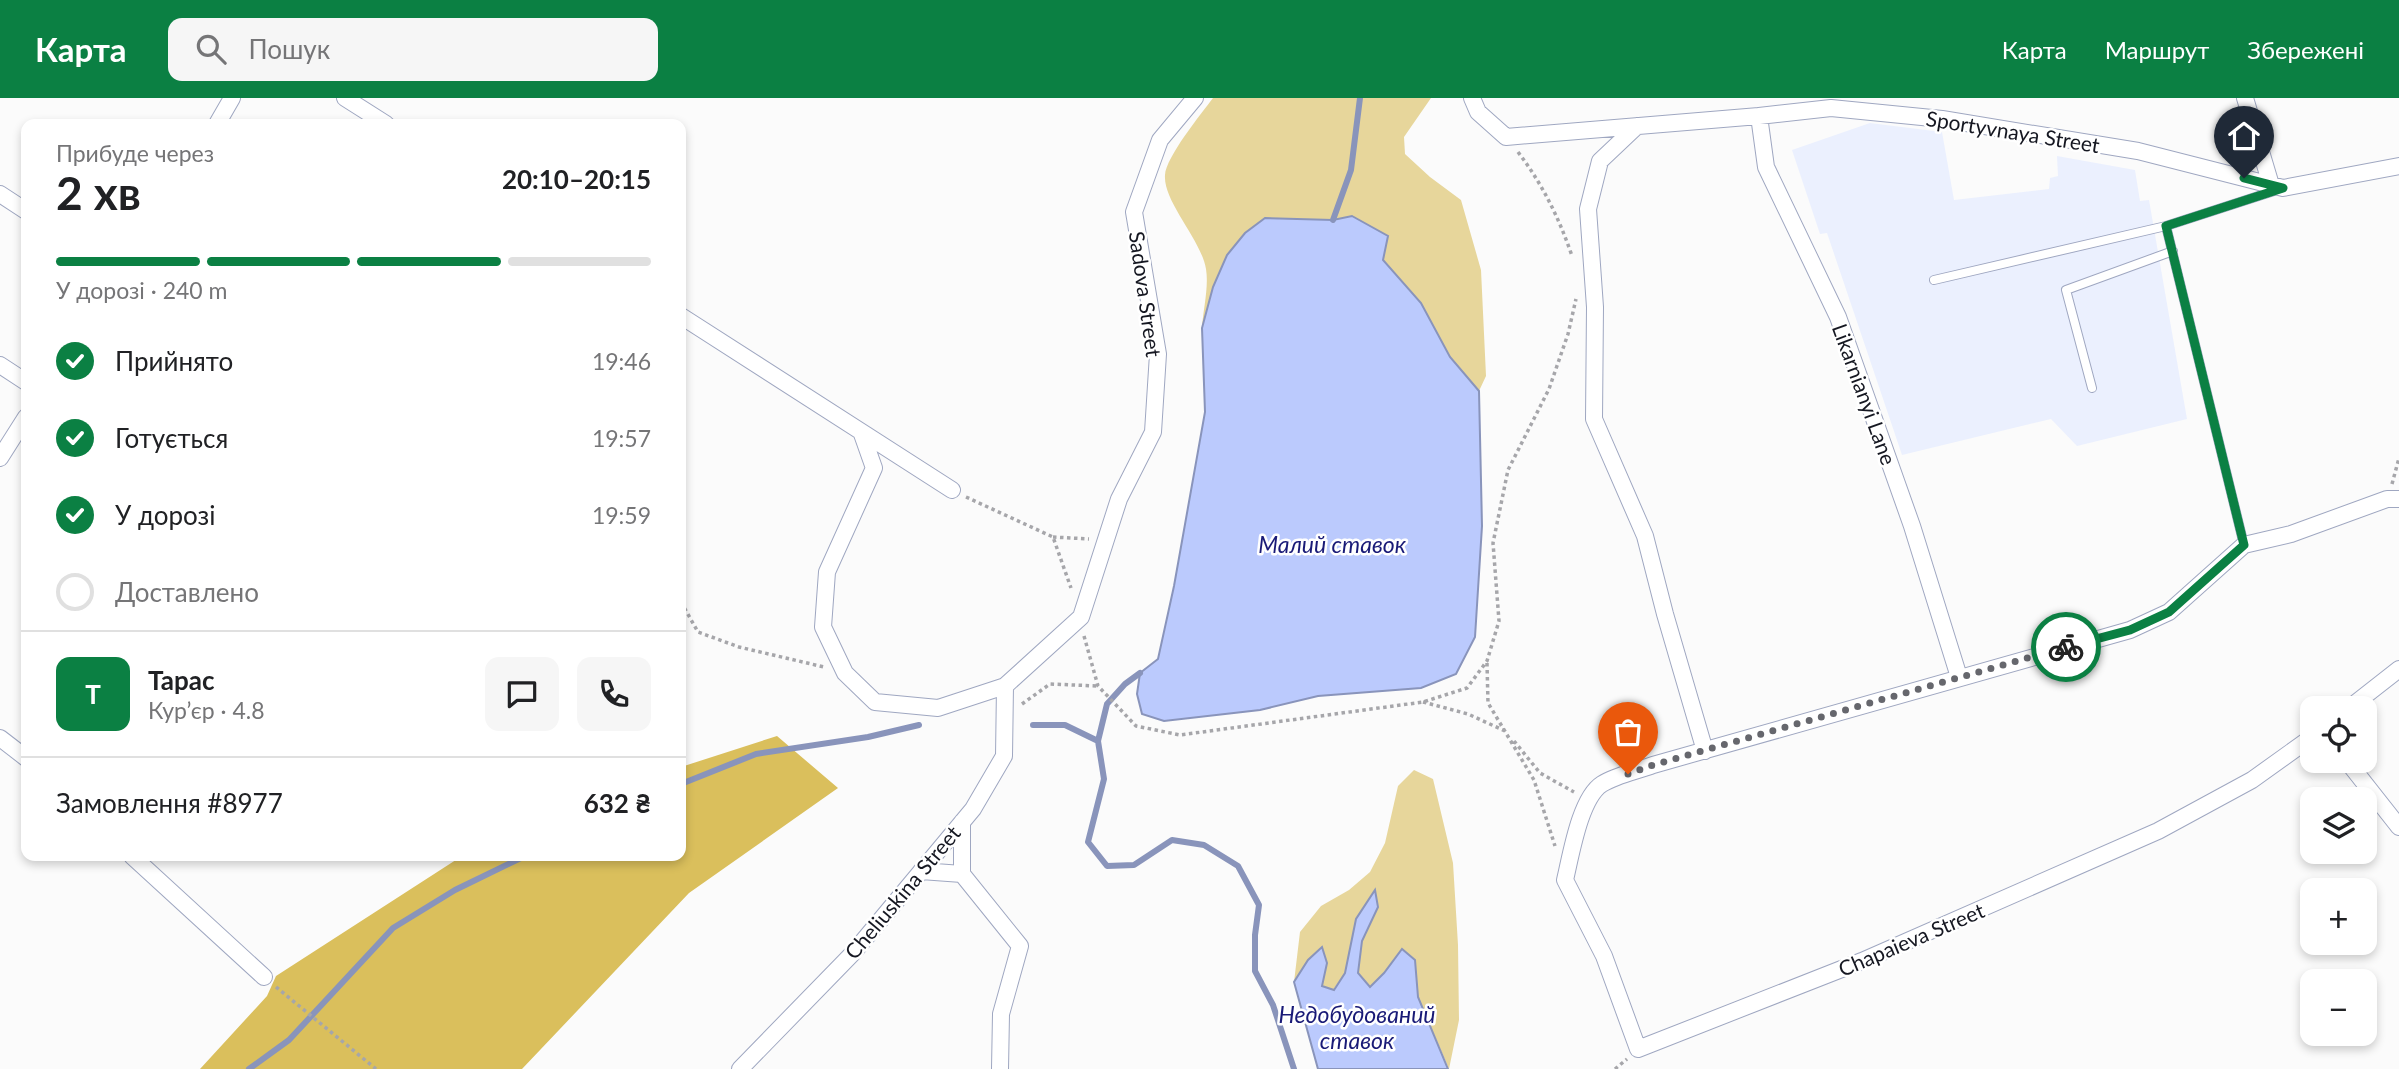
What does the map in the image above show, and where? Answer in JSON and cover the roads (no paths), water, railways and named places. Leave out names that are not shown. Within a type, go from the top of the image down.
[{"type":"street","points":[[220,119],[232,98]]},
{"type":"street","points":[[345,98],[378,119]]},
{"type":"street","name":"Sadova Street","points":[[1004,686],[1081,617],[1119,499],[1153,432],[1158,354],[1134,212],[1160,140],[1195,98]]},
{"type":"street","name":"Sportyvnaya Street","points":[[1472,98],[1478,112],[1506,137],[1759,116],[1829,103],[2138,151],[2277,187],[2399,166]]},
{"type":"street","points":[[2245,98],[2277,187]]},
{"type":"street","name":"Likarnianyi Lane","points":[[1759,116],[1766,167],[1838,317],[1912,526],[1959,677]]},
{"type":"street","points":[[1637,126],[1600,161],[1588,209],[1595,307],[1594,419],[1645,536],[1705,751],[2130,630],[2169,612],[2244,545],[2291,534],[2393,499]]},
{"type":"street","points":[[0,194],[21,208]]},
{"type":"street","points":[[686,319],[952,491]]},
{"type":"street","points":[[0,365],[21,379]]},
{"type":"street","points":[[0,458],[21,425]]},
{"type":"street","points":[[862,434],[874,468],[827,572],[823,627],[845,673],[875,702],[938,708],[1004,686]]},
{"type":"street","points":[[2365,696],[2399,669]]},
{"type":"street","name":"Cheliuskina Street","points":[[740,1069],[853,953],[972,809],[1004,756],[1004,686]]},
{"type":"street","points":[[0,738],[21,754]]},
{"type":"street","name":"Chapaieva Street","points":[[1705,751],[1653,765],[1603,783],[1592,792],[1578,829],[1565,880],[1604,956],[1638,1049],[1862,961],[2158,831],[2252,780],[2300,746]]},
{"type":"street","points":[[2356,773],[2399,827]]},
{"type":"street","points":[[962,821],[962,874],[1020,946],[1001,1014],[1000,1069]]},
{"type":"street","points":[[137,861],[264,977]]},
{"type":"street","points":[[921,871],[962,874]]},
{"type":"lane","points":[[1934,279],[2166,226],[2277,187]]},
{"type":"lane","points":[[2166,226],[2244,545]]},
{"type":"lane","points":[[2092,388],[2066,290],[2173,251]]},
{"type":"water","name":"Малий ставок","points":[[1352,216],[1388,236],[1383,260],[1421,303],[1450,357],[1479,391],[1482,526],[1475,637],[1456,674],[1421,688],[1318,696],[1260,710],[1164,721],[1142,714],[1137,694],[1140,673],[1158,659],[1205,412],[1202,328],[1213,287],[1227,255],[1245,233],[1265,218],[1333,220]]},
{"type":"water","name":"Недобудований ставок","points":[[1375,890],[1378,907],[1362,941],[1358,973],[1370,987],[1402,949],[1415,960],[1418,997],[1448,1069],[1318,1069],[1294,982],[1308,960],[1322,947],[1327,963],[1322,986],[1334,990],[1345,973],[1356,919]]},
{"type":"waterway","points":[[1333,220],[1351,170],[1360,98]]},
{"type":"waterway","points":[[1140,673],[1125,684],[1107,704],[1098,741],[1104,779],[1088,842],[1107,866],[1134,865],[1172,840],[1204,845],[1238,866],[1259,905],[1255,935],[1255,971],[1273,1005],[1294,1069]]},
{"type":"waterway","points":[[686,782],[756,754],[868,737],[919,725]]},
{"type":"waterway","points":[[1033,725],[1065,725],[1098,741]]},
{"type":"waterway","points":[[249,1069],[289,1040],[393,928],[455,890],[515,861]]}]
